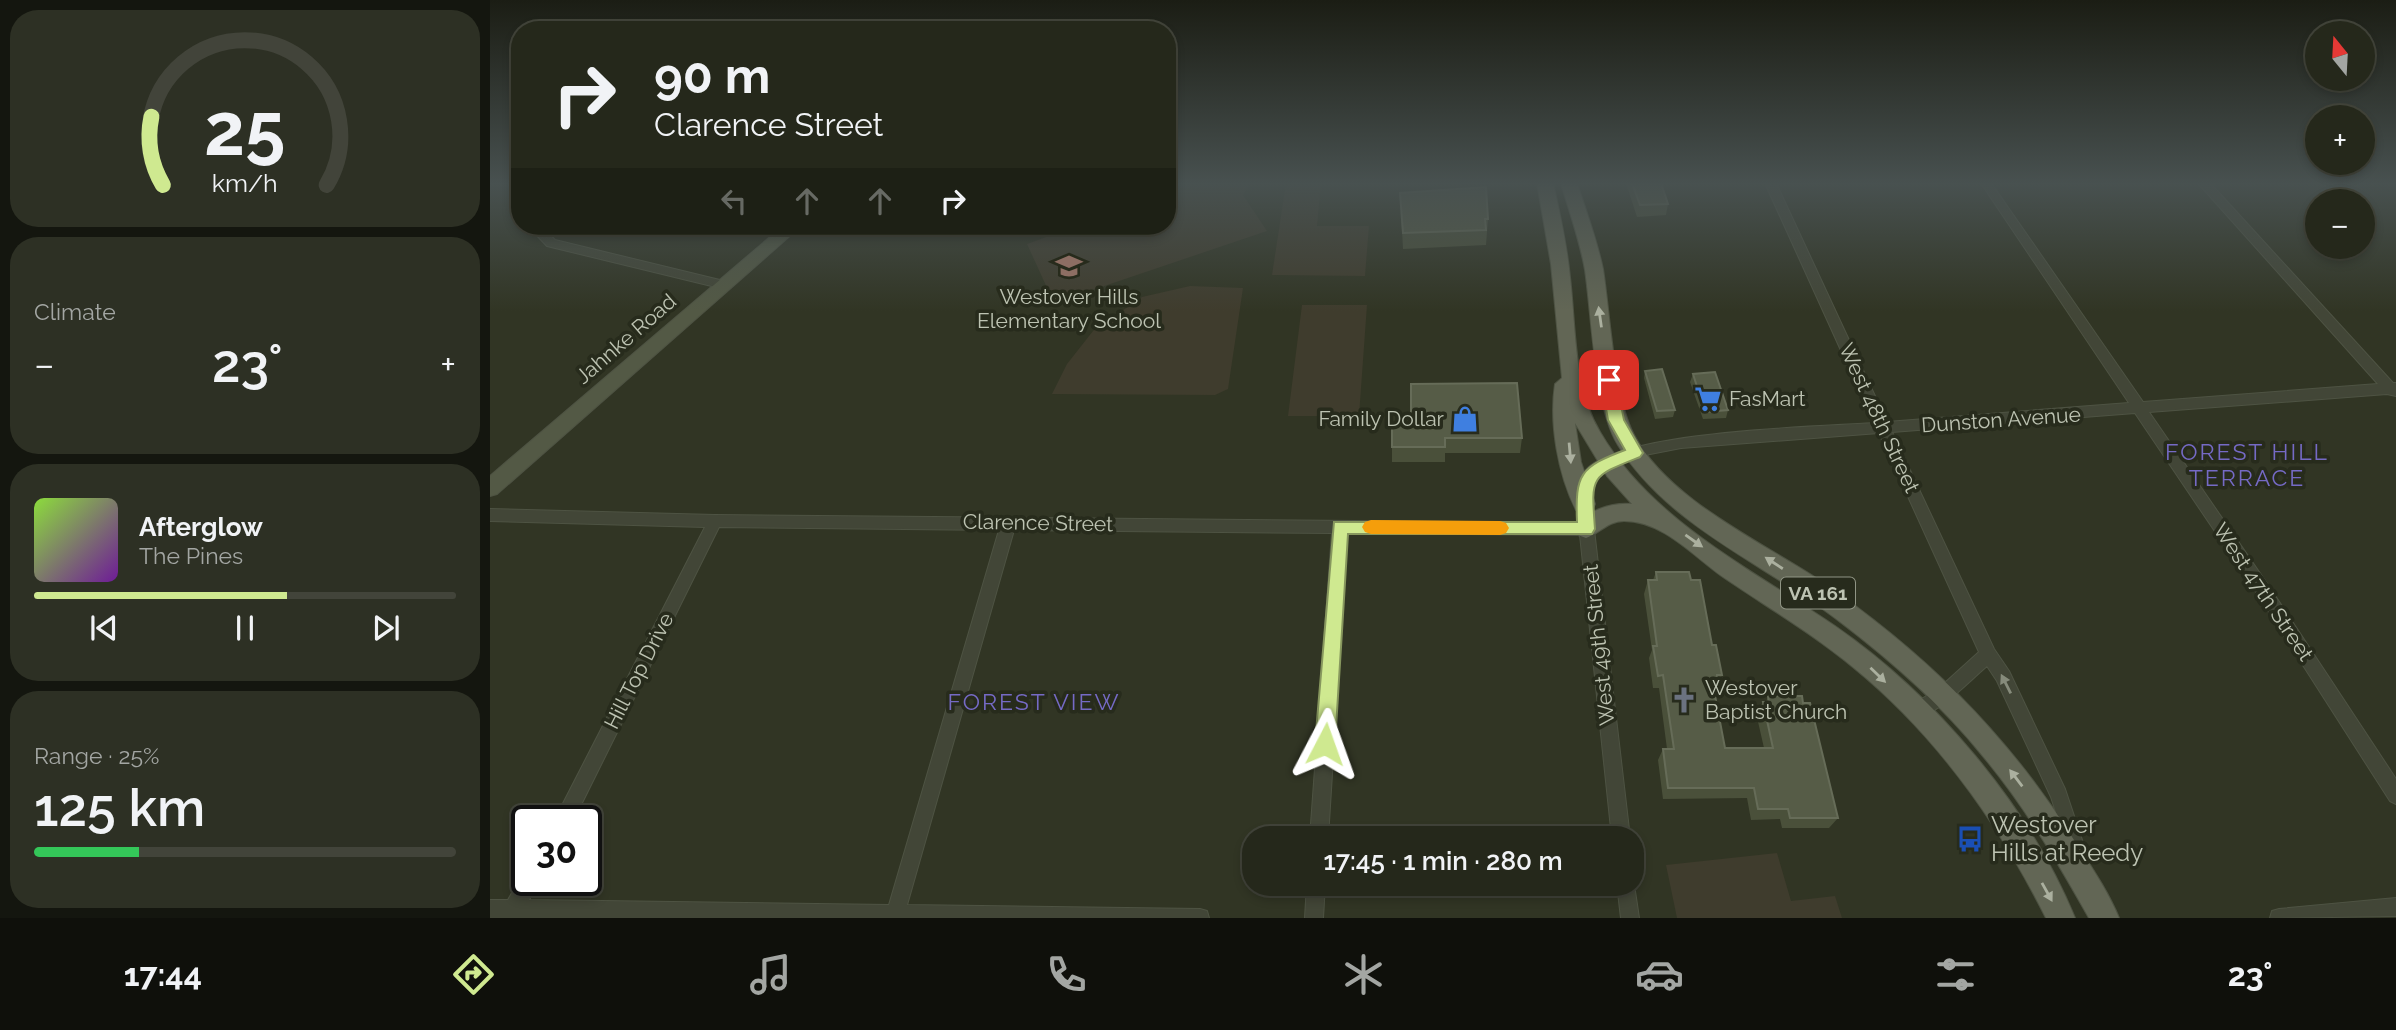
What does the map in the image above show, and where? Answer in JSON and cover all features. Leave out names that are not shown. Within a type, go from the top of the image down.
[{"type":"main road","name":"VA 161","points":[[1553,226],[1581,416],[1608,463],[1636,495],[1670,524],[1864,661],[1917,711],[2001,815],[2061,918]]},
{"type":"main road","name":"VA 161","points":[[1581,226],[1593,266],[1614,411],[1619,428],[1635,453],[1677,496],[1877,636],[1943,695],[1993,747],[2029,796],[2105,918]]},
{"type":"main road","name":"Jahnke Road","points":[[490,488],[782,235]]},
{"type":"main road","points":[[1571,362],[1563,391],[1564,404],[1572,475],[1584,504]]},
{"type":"main road","points":[[1586,529],[1601,517],[1616,511],[1627,511],[1670,524]]},
{"type":"street","name":"West 48th Street","points":[[1790,226],[1987,654],[2003,676],[2059,795],[2074,838],[2085,883]]},
{"type":"street","name":"West 47th Street","points":[[2015,226],[2263,590],[2396,795]]},
{"type":"street","points":[[2243,226],[2394,391]]},
{"type":"street","points":[[543,235],[551,243],[724,285]]},
{"type":"street","name":"Dunston Avenue","points":[[1608,463],[1635,453],[1681,443],[2394,391]]},
{"type":"street","name":"West 49th Street","points":[[1608,463],[1589,476],[1584,489],[1584,504],[1620,826]]},
{"type":"street","name":"Clarence Street","points":[[490,515],[715,521],[1586,529]]},
{"type":"street","name":"Hill Top Drive","points":[[571,805],[715,521]]},
{"type":"street","points":[[894,916],[1009,522]]},
{"type":"street","points":[[1320,826],[1340,527]]},
{"type":"street","points":[[1917,711],[1943,695],[1987,654]]},
{"type":"street","points":[[513,914],[522,896]]},
{"type":"street","points":[[1314,918],[1315,896]]},
{"type":"street","points":[[1627,896],[1630,918]]},
{"type":"street","points":[[2279,918],[2396,907]]},
{"type":"street","points":[[490,909],[513,914],[1200,918]]},
{"type":"shaded area","points":[[1176,226],[1264,226],[1267,231],[1054,303],[1027,244],[1049,236],[1176,235]]},
{"type":"shaded area","points":[[1279,226],[1369,226],[1365,276],[1272,275]]},
{"type":"shaded area","points":[[1190,286],[1243,288],[1228,389],[1215,395],[1052,394],[1067,364],[1093,331],[1142,297]]},
{"type":"shaded area","points":[[1302,305],[1367,305],[1359,416],[1288,416]]},
{"type":"shaded area","points":[[1777,853],[1791,901],[1835,896],[1842,918],[1677,918],[1666,865]]},
{"type":"building","points":[[1402,226],[1486,226],[1486,230],[1403,233]]},
{"type":"building","points":[[1662,369],[1675,410],[1657,411],[1645,371]]},
{"type":"building","name":"FasMart","points":[[1715,372],[1728,410],[1705,412],[1693,374]]},
{"type":"building","name":"Family Dollar","points":[[1517,383],[1522,438],[1445,438],[1445,447],[1392,447],[1392,426],[1411,426],[1411,384]]},
{"type":"building","name":"Westover Baptist Church","points":[[1656,572],[1689,572],[1691,580],[1700,580],[1712,645],[1716,645],[1722,675],[1717,675],[1717,680],[1712,680],[1725,748],[1773,748],[1763,702],[1769,702],[1768,696],[1802,696],[1803,703],[1810,703],[1838,818],[1790,818],[1788,809],[1758,809],[1754,788],[1668,788],[1663,749],[1674,749],[1663,675],[1658,676],[1653,646],[1657,646],[1648,580],[1657,580]]},
{"type":"slow traffic","points":[[1371,527],[1500,528]]},
{"type":"place","name":"Westover Hills Elementary School","points":[[1069,266]]},
{"type":"place","name":"FasMart","points":[[1708,399]]},
{"type":"place","name":"Family Dollar","points":[[1465,419]]},
{"type":"place","name":"Westover Baptist Church","points":[[1684,700]]},
{"type":"place","name":"Westover Hills at Reedy","points":[[1970,839]]},
{"type":"district","name":"FOREST HILL TERRACE","points":[[2247,465]]},
{"type":"district","name":"FOREST VIEW","points":[[1034,702]]},
{"type":"route","points":[[1325,744],[1340,527],[1586,529],[1584,489],[1589,476],[1600,466],[1635,453],[1616,420],[1609,380]]}]
